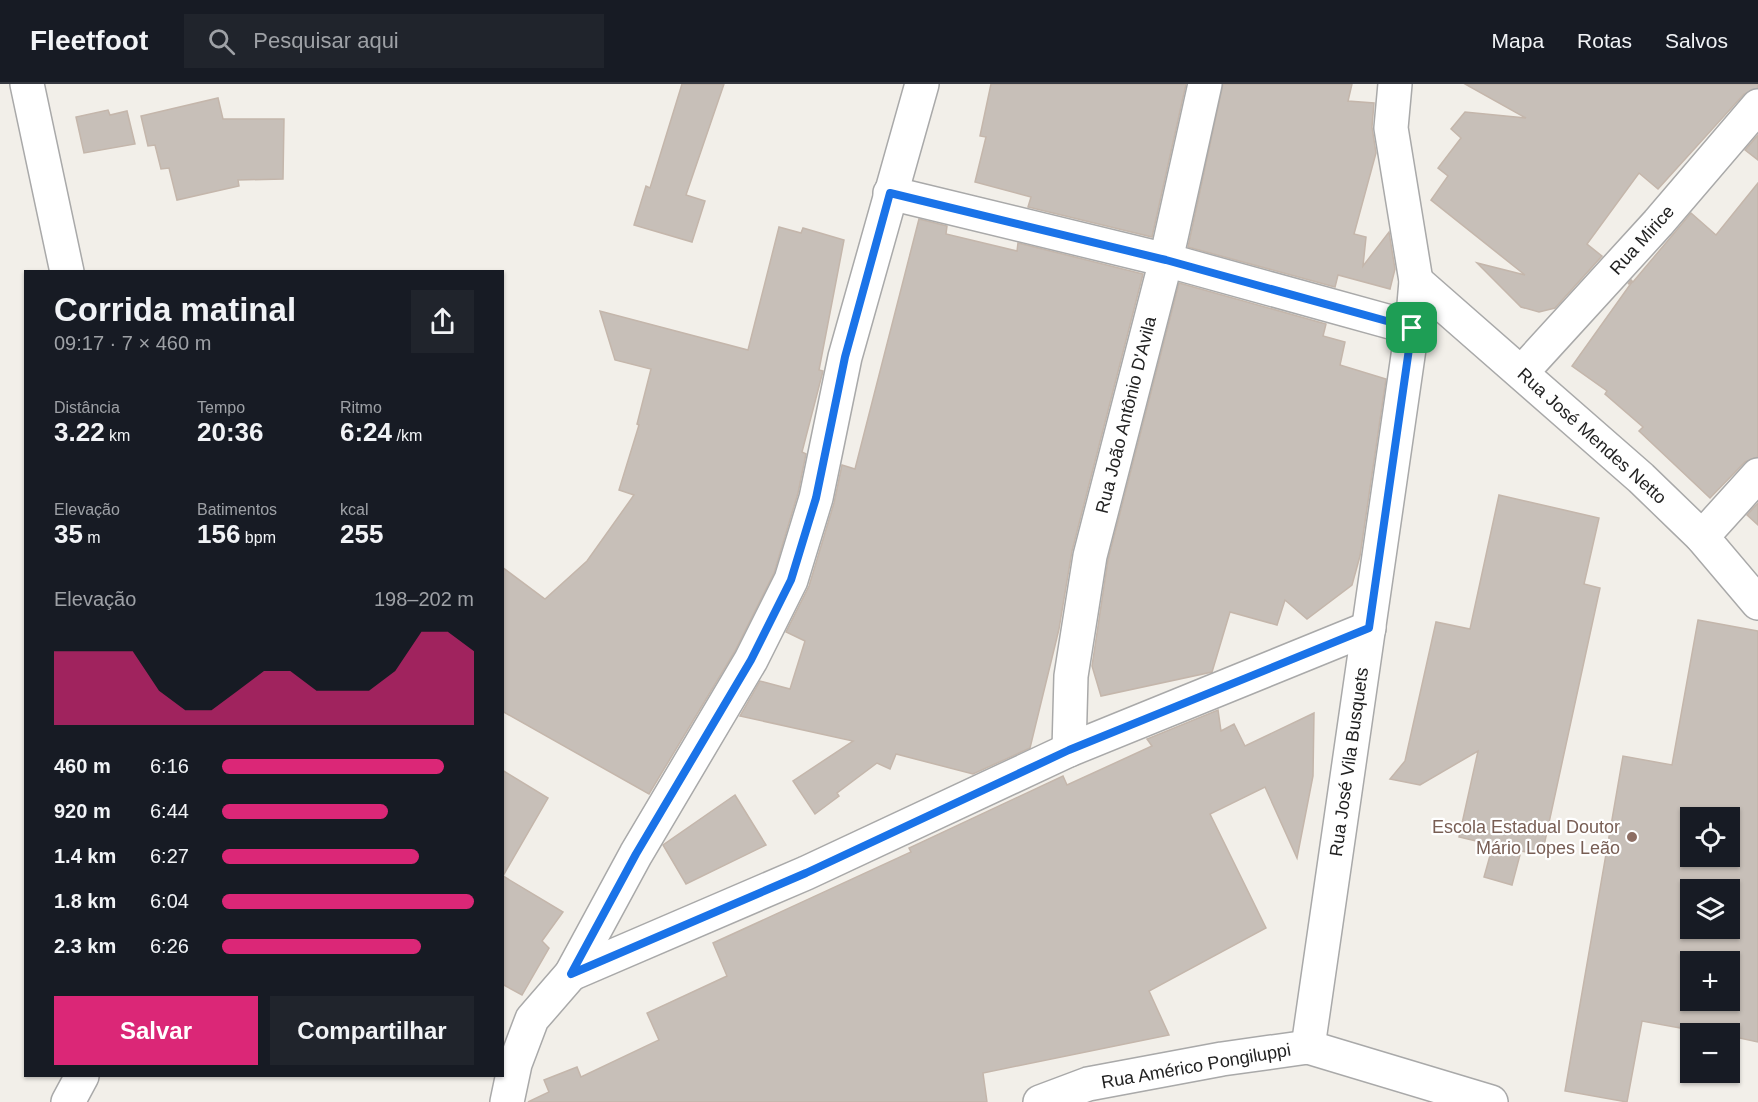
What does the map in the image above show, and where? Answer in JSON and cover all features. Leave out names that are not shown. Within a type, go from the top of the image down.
[{"type":"street","points":[[27,84],[67,270]]},
{"type":"street","points":[[507,1102],[515,1064],[532,1019],[571,974],[636,854],[751,660],[791,580],[816,498],[845,357],[922,84]]},
{"type":"street","name":"Rua João Antônio D'Avila","points":[[1069,750],[1071,676],[1090,556],[1166,260],[1205,84]]},
{"type":"street","name":"Rua José Vila Busquets","points":[[1308,1047],[1412,328],[1416,280],[1391,128],[1395,84]]},
{"type":"street","name":"Rua Mirice","points":[[1522,372],[1658,223],[1758,106]]},
{"type":"street","points":[[890,193],[1166,260],[1412,328]]},
{"type":"street","name":"Rua José Mendes Netto","points":[[1416,280],[1522,372],[1702,537],[1758,603]]},
{"type":"street","points":[[1702,537],[1758,475]]},
{"type":"street","points":[[571,974],[806,873],[1069,750],[1369,628]]},
{"type":"street","name":"Rua Américo Pongiluppi","points":[[1040,1102],[1088,1084],[1222,1059],[1308,1047],[1491,1102]]},
{"type":"street","points":[[68,1102],[81,1077]]},
{"type":"building","points":[[682,84],[724,84],[686,195],[705,201],[692,242],[634,225],[646,186],[650,188]]},
{"type":"building","points":[[991,84],[1186,84],[1152,237],[1028,207],[1031,197],[975,182],[986,137],[980,136]]},
{"type":"building","points":[[1223,84],[1352,84],[1348,101],[1374,103],[1372,127],[1376,153],[1354,234],[1366,237],[1363,266],[1389,232],[1395,269],[1390,289],[1338,275],[1335,287],[1188,247]]},
{"type":"building","points":[[1465,84],[1758,84],[1758,88],[1744,94],[1658,189],[1639,173],[1587,244],[1602,256],[1555,308],[1539,312],[1521,307],[1477,263],[1525,275],[1431,200],[1448,176],[1438,168],[1461,138],[1451,129],[1465,112],[1526,118]]},
{"type":"building","points":[[218,98],[223,119],[284,119],[283,179],[238,180],[239,186],[177,200],[169,168],[161,169],[155,145],[148,146],[141,116]]},
{"type":"building","points":[[108,110],[110,115],[127,111],[135,144],[84,153],[76,117]]},
{"type":"building","points":[[1758,135],[1758,160],[1745,150]]},
{"type":"building","points":[[1758,183],[1758,457],[1745,462],[1710,498],[1639,431],[1643,427],[1605,394],[1607,391],[1572,366],[1632,282],[1628,284],[1631,280],[1633,282],[1691,213],[1716,235]]},
{"type":"building","points":[[919,219],[947,226],[946,234],[1017,251],[1018,243],[1143,274],[1072,551],[1059,629],[1030,748],[973,774],[896,754],[890,769],[877,763],[837,793],[839,796],[815,814],[793,781],[853,741],[740,716],[760,681],[790,689],[805,641],[786,632],[809,586],[834,503],[842,465],[855,469]]},
{"type":"building","points":[[779,227],[801,233],[803,228],[844,240],[819,370],[823,371],[802,452],[806,454],[798,493],[774,573],[735,651],[649,794],[504,712],[504,568],[545,599],[587,561],[634,495],[619,490],[639,425],[637,424],[651,369],[615,360],[600,311],[748,350]]},
{"type":"building","points":[[1179,283],[1326,324],[1323,336],[1345,342],[1340,365],[1386,379],[1360,556],[1352,585],[1307,619],[1285,600],[1277,625],[1230,612],[1212,672],[1101,696],[1092,666],[1108,560]]},
{"type":"building","points":[[1499,495],[1599,518],[1584,584],[1600,588],[1542,855],[1521,851],[1512,885],[1484,877],[1493,845],[1459,837],[1478,751],[1420,785],[1390,779],[1405,761],[1436,622],[1470,629]]},
{"type":"building","points":[[1758,503],[1758,525],[1747,515]]},
{"type":"building","points":[[1698,620],[1758,631],[1758,1042],[1740,1038],[1740,1023],[1680,1023],[1680,1028],[1642,1021],[1627,1102],[1565,1091],[1623,756],[1672,765]]},
{"type":"building","points":[[1218,710],[1221,731],[1234,724],[1245,746],[1314,713],[1313,776],[1297,858],[1265,787],[1210,814],[1266,928],[1149,991],[1169,1035],[983,1073],[987,1102],[528,1102],[549,1092],[544,1080],[577,1067],[581,1077],[659,1040],[647,1013],[727,976],[713,943],[911,852],[909,848],[1063,776],[1067,785],[1152,746],[1147,739]]},
{"type":"building","points":[[504,771],[548,798],[504,874]]},
{"type":"building","points":[[735,795],[766,845],[686,884],[663,845]]},
{"type":"building","points":[[504,877],[563,912],[542,941],[549,948],[522,995],[504,985]]},
{"type":"place","name":"Escola Estadual Doutor Mário Lopes Leão","points":[[1632,837]]},
{"type":"route","points":[[890,193],[1166,260],[1412,328],[1369,628],[1069,750],[806,873],[571,974],[636,854],[751,660],[791,580],[816,498],[845,357],[890,193]]}]
